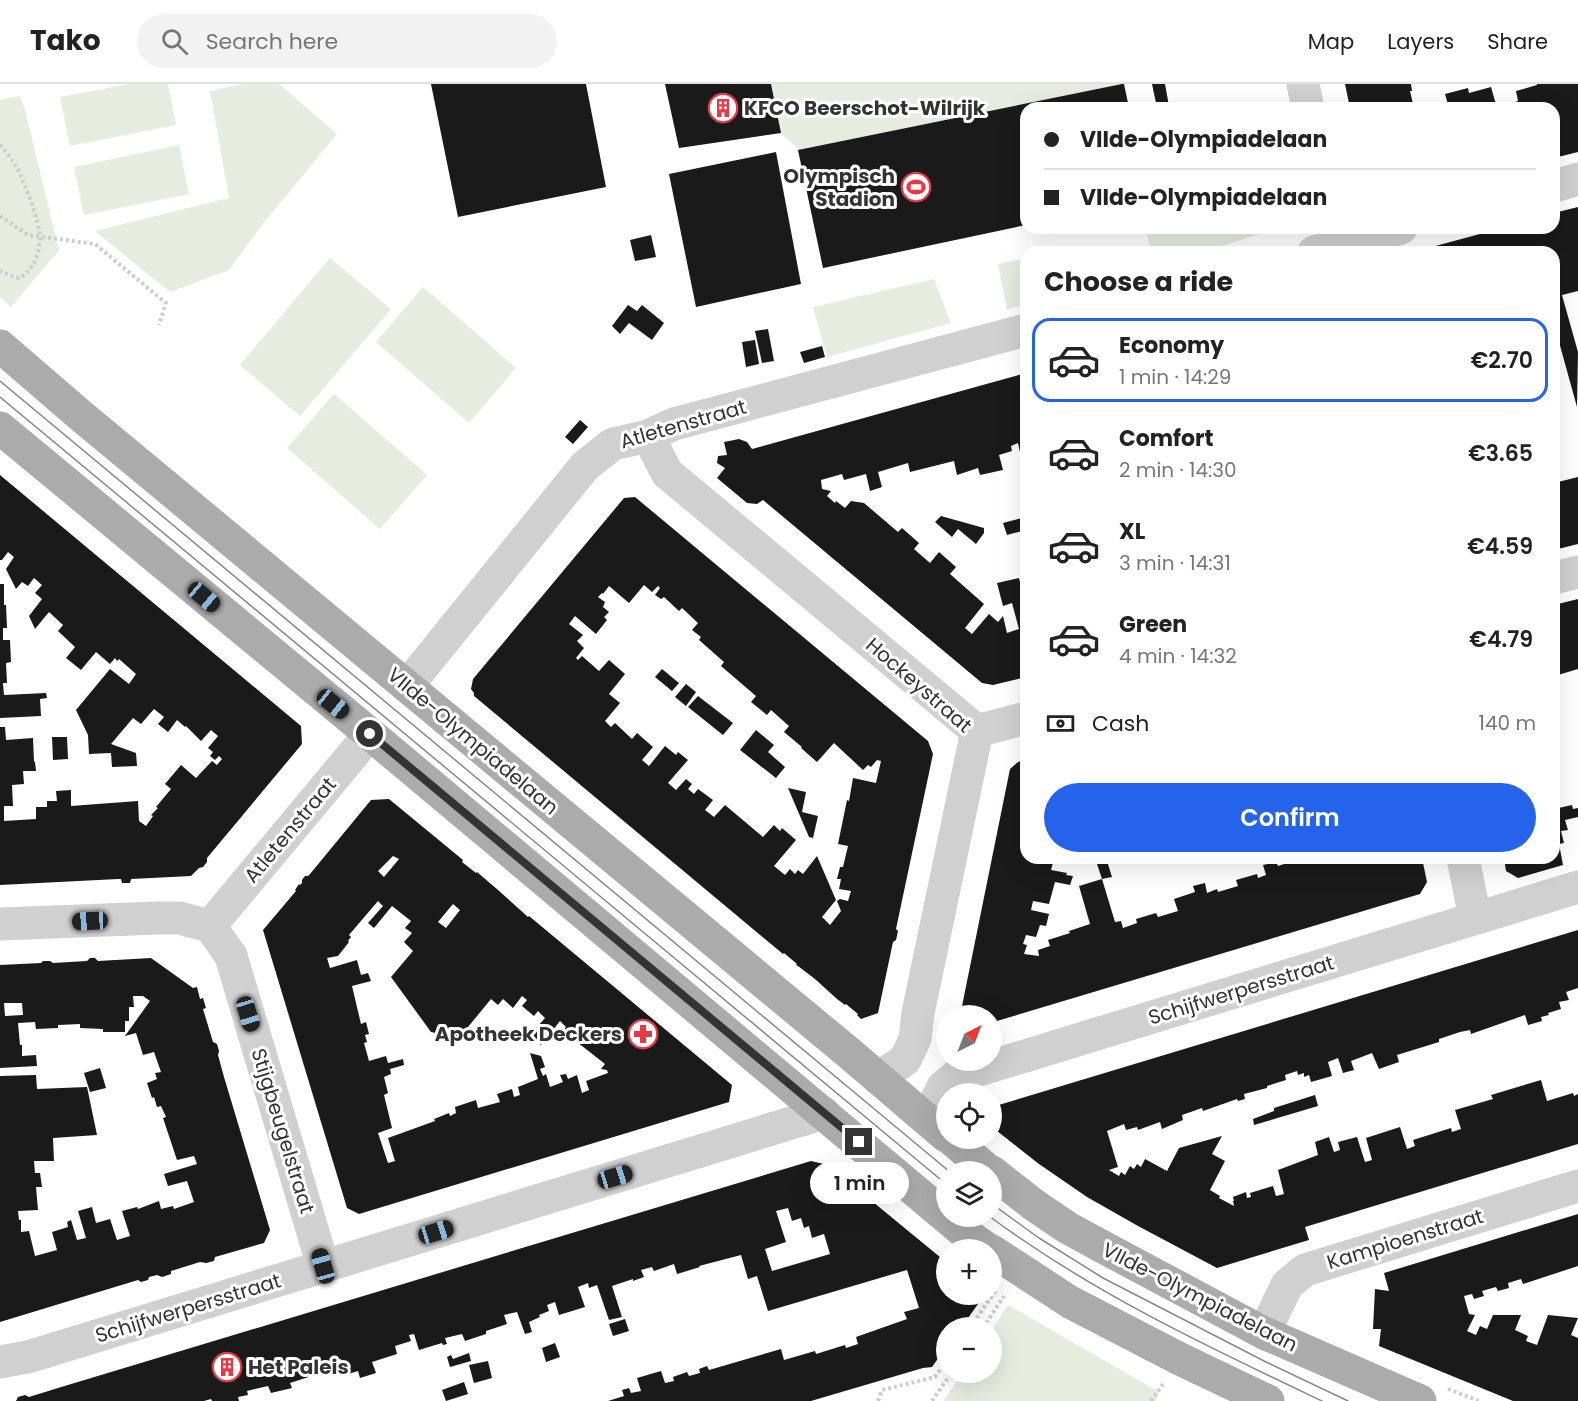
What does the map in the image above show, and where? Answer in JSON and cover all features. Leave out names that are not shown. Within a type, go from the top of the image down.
[{"type":"main road","name":"VIIde-Olympiadelaan","points":[[0,346],[936,1127]]},
{"type":"main road","points":[[0,428],[974,1239]]},
{"type":"main road","name":"VIIde-Olympiadelaan","points":[[963,1149],[978,1161]]},
{"type":"main road","name":"VIIde-Olympiadelaan","points":[[1002,1180],[1068,1228],[1264,1333],[1420,1401]]},
{"type":"main road","points":[[1002,1258],[1070,1302],[1268,1401]]},
{"type":"street","points":[[1303,84],[1307,102]]},
{"type":"street","points":[[1560,184],[1578,179]]},
{"type":"street","points":[[1331,244],[1375,234]]},
{"type":"street","name":"Atletenstraat","points":[[406,686],[585,466],[613,444],[648,436],[674,424],[1020,332]]},
{"type":"street","name":"Hockeystraat","points":[[648,436],[667,473],[977,731],[920,1002],[915,1039],[905,1060],[878,1078]]},
{"type":"street","points":[[1560,576],[1578,572]]},
{"type":"street","points":[[977,731],[1020,720]]},
{"type":"street","name":"Atletenstraat","points":[[210,926],[370,734]]},
{"type":"street","points":[[1464,864],[1475,918]]},
{"type":"street","name":"Schijfwerpersstraat","points":[[961,1072],[979,1070],[1578,887]]},
{"type":"street","points":[[0,924],[179,918],[210,926]]},
{"type":"street","name":"Stijgbeugelstraat","points":[[210,926],[231,956],[323,1266]]},
{"type":"street","points":[[915,1039],[926,1054],[940,1064],[961,1072],[949,1083]]},
{"type":"street","name":"Schijfwerpersstraat","points":[[0,1362],[28,1357],[824,1113]]},
{"type":"street","name":"Kampioenstraat","points":[[1264,1333],[1287,1285],[1305,1270],[1578,1186]]},
{"type":"path","points":[[0,145],[16,166],[32,206],[41,237],[36,261],[26,274],[19,278],[0,270]]},
{"type":"path","points":[[0,216],[27,236],[95,244],[166,303],[159,325]]},
{"type":"path","points":[[991,1317],[1009,1290]]},
{"type":"path","points":[[878,1401],[882,1390],[936,1376]]},
{"type":"path","points":[[932,1401],[944,1383]]},
{"type":"shaded area","points":[[129,84],[168,84],[176,125],[70,146],[60,97]]},
{"type":"shaded area","points":[[243,84],[279,84],[337,134],[261,226],[229,270],[170,292],[95,231],[229,198],[210,91]]},
{"type":"shaded area","name":"Olympisch Stadion","points":[[665,84],[1124,84],[1128,102],[1020,102],[1020,226],[823,268],[798,149],[781,133],[679,148]]},
{"type":"shaded area","points":[[20,96],[59,250],[11,307],[0,297],[0,100]]},
{"type":"shaded area","points":[[179,145],[189,194],[84,215],[74,167]]},
{"type":"shaded area","points":[[1147,234],[1259,234],[1222,246],[1150,246]]},
{"type":"shaded area","points":[[330,258],[391,309],[300,416],[240,365]]},
{"type":"shaded area","points":[[1020,259],[1020,306],[1007,310],[998,264]]},
{"type":"shaded area","points":[[934,279],[951,323],[827,357],[813,307]]},
{"type":"shaded area","points":[[423,287],[516,368],[469,423],[376,342]]},
{"type":"shaded area","points":[[334,394],[427,475],[380,529],[287,448]]},
{"type":"shaded area","points":[[1008,1305],[1159,1392],[1156,1401],[943,1401],[956,1383],[1002,1383],[1000,1317]]},
{"type":"building","points":[[431,84],[586,84],[606,187],[458,217]]},
{"type":"building","name":"KFCO Beerschot-Wilrijk","points":[[665,84],[771,84],[781,133],[679,148]]},
{"type":"building","points":[[1124,84],[1128,102],[1035,102]]},
{"type":"building","points":[[1152,84],[1165,84],[1168,102],[1156,102]]},
{"type":"building","points":[[1345,84],[1411,84],[1413,102],[1349,102]]},
{"type":"building","points":[[1578,84],[1578,152],[1560,156],[1560,102],[1515,102],[1518,101],[1516,91],[1537,85]]},
{"type":"building","points":[[1491,87],[1495,102],[1447,102],[1445,94],[1468,88],[1469,93]]},
{"type":"building","points":[[1020,105],[1020,226],[823,268],[798,150]]},
{"type":"building","points":[[776,152],[801,284],[696,307],[669,174]]},
{"type":"building","points":[[1578,207],[1578,291],[1562,295],[1578,352],[1577,407],[1560,346],[1560,246],[1435,246],[1480,234],[1560,234],[1560,212]]},
{"type":"building","points":[[651,235],[656,257],[635,261],[630,240]]},
{"type":"building","points":[[628,305],[637,311],[642,305],[664,323],[652,340],[629,323],[620,334],[612,326]]},
{"type":"building","points":[[768,329],[774,361],[762,363],[755,331]]},
{"type":"building","points":[[755,340],[759,364],[746,367],[742,342]]},
{"type":"building","points":[[822,346],[825,357],[804,363],[800,352]]},
{"type":"building","points":[[1020,375],[1020,452],[1018,443],[1011,446],[1012,451],[999,455],[1003,470],[980,475],[978,468],[957,475],[954,461],[910,472],[908,463],[878,472],[882,487],[870,491],[866,474],[844,480],[842,474],[821,480],[822,489],[831,491],[827,496],[835,503],[836,501],[845,508],[851,501],[864,503],[898,532],[902,528],[919,543],[914,549],[930,563],[939,552],[956,567],[950,574],[984,604],[965,628],[972,634],[989,614],[998,622],[1003,616],[1007,633],[1019,629],[1012,603],[1003,606],[997,583],[1019,578],[1020,678],[993,685],[982,683],[763,500],[757,504],[747,503],[717,478],[725,468],[717,463],[718,456],[727,455],[724,442],[739,439],[747,442],[752,449]]},
{"type":"building","points":[[580,420],[588,427],[573,444],[565,437]]},
{"type":"building","points":[[0,475],[301,726],[302,744],[207,858],[203,867],[191,876],[131,879],[130,883],[122,883],[121,879],[118,879],[0,885],[0,727],[5,727],[6,740],[33,738],[36,771],[23,771],[24,784],[12,785],[13,806],[4,806],[4,821],[36,819],[36,807],[47,807],[47,801],[57,801],[56,791],[71,790],[71,806],[138,801],[139,821],[146,826],[153,816],[151,815],[158,808],[156,807],[171,789],[165,784],[181,765],[196,778],[212,761],[217,765],[222,759],[219,756],[215,760],[210,756],[213,752],[208,748],[218,736],[211,730],[201,741],[177,720],[168,732],[158,724],[164,717],[154,709],[141,724],[133,718],[111,744],[136,753],[137,766],[112,767],[111,753],[89,754],[88,735],[76,710],[110,669],[129,684],[136,674],[119,659],[117,661],[115,658],[110,664],[96,652],[81,670],[66,658],[75,647],[58,631],[63,625],[49,612],[35,629],[29,616],[42,599],[35,593],[42,585],[34,578],[28,586],[22,582],[16,589],[6,569],[14,557],[8,552],[0,560]]},
{"type":"building","points":[[1578,477],[1578,544],[1560,548],[1560,482]]},
{"type":"building","points":[[635,497],[928,741],[933,754],[896,929],[898,931],[896,940],[893,942],[878,1013],[861,1019],[858,1014],[837,999],[474,696],[471,689],[473,679],[624,498]],"holes":[[[644,585],[652,592],[658,586],[660,588],[655,595],[661,599],[664,597],[679,611],[682,608],[698,623],[692,630],[701,637],[699,640],[724,662],[721,666],[756,696],[751,702],[767,715],[771,710],[789,726],[784,732],[817,762],[834,743],[863,770],[868,765],[871,767],[877,760],[881,761],[876,783],[853,778],[838,844],[848,846],[843,867],[840,867],[837,879],[841,879],[839,889],[851,891],[848,901],[840,899],[837,901],[841,911],[830,925],[822,917],[836,900],[817,856],[803,874],[798,870],[795,874],[790,869],[785,875],[774,866],[796,840],[782,828],[780,831],[774,825],[763,837],[725,805],[714,817],[705,810],[713,800],[698,789],[694,794],[688,789],[692,784],[686,779],[676,790],[668,783],[688,760],[678,752],[676,755],[665,746],[649,766],[642,760],[653,747],[637,733],[632,739],[615,723],[611,727],[605,721],[620,703],[609,694],[625,674],[609,660],[599,671],[582,656],[578,660],[576,658],[584,648],[577,641],[583,635],[569,624],[575,616],[596,634],[607,620],[604,617],[609,612],[603,607],[605,602],[598,597],[609,586],[629,603]]]},
{"type":"building","points":[[941,516],[984,528],[984,533],[976,544],[958,529],[952,537],[935,522]]},
{"type":"building","points":[[1020,519],[1020,532],[1007,535],[1003,523]]},
{"type":"building","points":[[0,584],[4,584],[4,605],[6,605],[7,628],[3,628],[3,640],[10,640],[11,662],[6,663],[7,683],[3,683],[4,695],[46,693],[47,698],[40,699],[41,716],[0,718]]},
{"type":"building","points":[[1578,599],[1578,669],[1560,674],[1560,604]]},
{"type":"building","points":[[662,669],[679,683],[672,691],[655,677]]},
{"type":"building","points":[[686,684],[696,692],[686,706],[675,697]]},
{"type":"building","points":[[698,696],[733,723],[723,735],[688,707]]},
{"type":"building","points":[[756,730],[774,745],[768,752],[785,767],[776,778],[740,750]]},
{"type":"building","points":[[52,737],[67,737],[68,759],[53,760]]},
{"type":"building","points":[[1020,762],[1020,864],[1053,864],[1051,870],[1073,876],[1070,885],[1055,882],[1049,904],[1033,901],[1031,910],[1049,914],[1046,926],[1040,925],[1036,937],[1026,935],[1023,944],[1027,945],[1024,954],[1039,956],[1038,950],[1050,946],[1048,940],[1090,924],[1079,886],[1102,879],[1115,922],[1121,921],[1123,928],[1137,923],[1136,919],[1156,913],[1158,917],[1178,911],[1174,899],[1195,892],[1193,886],[1205,883],[1207,893],[1217,889],[1218,892],[1238,886],[1236,880],[1257,874],[1258,878],[1266,875],[1263,865],[1267,864],[1278,866],[1284,864],[1423,864],[1427,882],[1420,894],[1002,1019],[1002,1005],[962,1005],[1010,769]]},
{"type":"building","points":[[788,788],[806,792],[802,812],[818,816],[813,838],[809,837]]},
{"type":"building","points":[[389,799],[732,1085],[729,1102],[359,1214],[347,1208],[263,930],[296,891],[305,876],[310,874],[371,800]],"holes":[[[393,856],[399,859],[384,877],[378,871]],[[378,901],[383,906],[368,923],[374,928],[392,906],[411,921],[405,928],[412,933],[404,942],[413,951],[391,977],[431,1032],[459,1038],[491,999],[498,1005],[503,999],[513,1008],[522,996],[527,1000],[522,1006],[534,1016],[538,1011],[545,1018],[530,1035],[541,1045],[560,1021],[566,1027],[563,1031],[605,1064],[601,1069],[607,1070],[608,1073],[586,1081],[589,1090],[582,1093],[577,1075],[568,1079],[566,1074],[560,1075],[563,1082],[550,1087],[546,1074],[543,1076],[540,1069],[545,1067],[541,1056],[530,1053],[538,1079],[518,1087],[520,1095],[514,1097],[512,1089],[497,1094],[500,1102],[478,1108],[476,1100],[455,1107],[456,1113],[450,1116],[449,1113],[434,1119],[435,1121],[388,1138],[395,1161],[388,1163],[378,1133],[392,1128],[384,1095],[388,1093],[384,1077],[391,1074],[390,1069],[404,1065],[403,1059],[388,1063],[386,1056],[369,1061],[364,1043],[367,1042],[365,1035],[369,1034],[366,1022],[361,1024],[352,986],[371,981],[368,973],[361,975],[357,960],[330,968],[327,958],[338,956],[349,942],[351,937],[349,935]],[[453,904],[460,910],[446,928],[438,922]]]},
{"type":"building","points":[[1572,805],[1573,809],[1578,808],[1578,817],[1565,820],[1568,830],[1561,831],[1564,843],[1560,844],[1560,808]]},
{"type":"building","points":[[1560,849],[1563,865],[1518,878],[1506,871],[1505,864],[1560,864]]},
{"type":"building","points":[[1097,864],[1108,864],[1112,877],[1102,879]]},
{"type":"building","points":[[1578,930],[1578,988],[1566,992],[1569,1000],[1559,1002],[1561,1009],[1541,1017],[1542,1021],[1528,1025],[1525,1015],[1471,1034],[1470,1030],[1460,1032],[1439,1039],[1439,1042],[1397,1055],[1399,1062],[1379,1069],[1372,1053],[1351,1061],[1354,1070],[1343,1073],[1338,1058],[1328,1062],[1332,1076],[1311,1082],[1309,1075],[1304,1077],[1304,1073],[1298,1075],[1297,1071],[1285,1075],[1286,1080],[1244,1094],[1245,1099],[1238,1101],[1237,1099],[1203,1111],[1202,1108],[1182,1115],[1183,1120],[1162,1129],[1160,1122],[1138,1130],[1137,1127],[1126,1130],[1124,1124],[1107,1131],[1118,1167],[1109,1170],[1119,1176],[1121,1172],[1125,1175],[1130,1166],[1134,1169],[1137,1164],[1141,1167],[1145,1159],[1167,1171],[1179,1148],[1222,1136],[1212,1154],[1225,1161],[1210,1190],[1234,1206],[1233,1197],[1246,1192],[1247,1198],[1251,1197],[1250,1193],[1273,1186],[1276,1196],[1284,1194],[1278,1170],[1318,1155],[1315,1142],[1329,1137],[1334,1152],[1340,1150],[1338,1142],[1357,1137],[1365,1162],[1372,1160],[1366,1138],[1400,1127],[1407,1149],[1415,1146],[1413,1140],[1451,1128],[1452,1132],[1461,1129],[1455,1110],[1493,1099],[1491,1095],[1541,1080],[1547,1101],[1573,1093],[1574,1096],[1578,1094],[1578,1144],[1305,1227],[1309,1240],[1217,1268],[1087,1197],[1039,1164],[1002,1135],[1002,1104]]},
{"type":"building","points":[[90,958],[98,961],[151,958],[193,988],[197,987],[200,999],[203,998],[206,1008],[203,1009],[213,1042],[217,1044],[224,1077],[270,1230],[264,1243],[215,1257],[214,1261],[200,1262],[171,1271],[171,1274],[162,1277],[157,1275],[141,1282],[138,1280],[0,1322],[0,1076],[36,1075],[37,1089],[87,1087],[97,1135],[53,1138],[54,1161],[34,1161],[35,1173],[40,1173],[42,1187],[36,1187],[38,1210],[18,1211],[21,1232],[29,1231],[35,1256],[57,1250],[52,1232],[68,1227],[67,1222],[71,1220],[77,1240],[86,1238],[78,1211],[92,1207],[96,1223],[110,1219],[117,1240],[130,1236],[122,1211],[137,1207],[138,1209],[159,1201],[161,1209],[173,1206],[174,1209],[194,1202],[187,1181],[168,1186],[164,1174],[197,1164],[194,1156],[177,1160],[163,1118],[166,1117],[161,1106],[157,1107],[154,1097],[152,1098],[147,1083],[157,1079],[155,1073],[161,1072],[154,1052],[143,1055],[136,1033],[125,1036],[150,1001],[143,996],[133,996],[134,1007],[129,1007],[129,1021],[125,1021],[125,1032],[103,1032],[103,1029],[80,1028],[80,1024],[36,1029],[35,1022],[18,1023],[22,1056],[36,1055],[37,1066],[0,1068],[0,965],[41,963],[43,961],[53,963],[87,961]],"holes":[[[4,1003],[22,1003],[23,1015],[5,1016]]]},
{"type":"building","points":[[100,1068],[106,1088],[90,1092],[84,1073]]},
{"type":"building","points":[[1315,1095],[1318,1106],[1254,1125],[1253,1119],[1274,1111],[1274,1108]]},
{"type":"building","points":[[811,1161],[828,1165],[936,1254],[936,1305],[977,1305],[969,1317],[936,1317],[936,1361],[932,1367],[811,1401],[608,1401],[624,1396],[622,1390],[629,1388],[631,1393],[641,1391],[637,1378],[661,1371],[665,1383],[674,1381],[673,1377],[687,1372],[689,1376],[700,1373],[699,1369],[707,1366],[709,1370],[781,1349],[784,1360],[815,1351],[816,1354],[845,1345],[846,1348],[858,1344],[856,1337],[907,1319],[904,1312],[919,1308],[907,1270],[768,1311],[757,1276],[748,1279],[741,1255],[677,1274],[674,1264],[654,1271],[652,1267],[641,1270],[644,1277],[612,1286],[622,1317],[609,1320],[597,1285],[589,1288],[588,1283],[578,1287],[585,1307],[559,1315],[555,1302],[547,1305],[549,1311],[529,1322],[532,1332],[525,1334],[517,1312],[504,1315],[507,1324],[465,1341],[462,1334],[445,1338],[447,1344],[442,1343],[419,1350],[414,1334],[409,1335],[411,1341],[395,1346],[397,1354],[372,1362],[376,1373],[360,1378],[358,1371],[345,1375],[341,1359],[319,1366],[321,1373],[290,1383],[292,1388],[271,1393],[268,1386],[247,1391],[248,1395],[238,1397],[239,1401],[212,1401],[211,1399],[204,1401],[16,1401],[18,1397],[25,1395],[29,1397]],"holes":[[[788,1208],[792,1221],[801,1218],[804,1228],[809,1226],[812,1238],[824,1234],[830,1254],[772,1271],[765,1249],[786,1242],[776,1211]]]},
{"type":"building","points":[[1578,1214],[1578,1266],[1523,1284],[1521,1279],[1508,1283],[1509,1288],[1498,1291],[1496,1287],[1482,1291],[1484,1296],[1474,1299],[1472,1294],[1464,1296],[1469,1314],[1475,1315],[1467,1331],[1476,1335],[1480,1326],[1487,1329],[1493,1315],[1521,1315],[1515,1330],[1528,1336],[1526,1341],[1537,1345],[1548,1315],[1578,1318],[1571,1335],[1578,1338],[1578,1401],[1513,1401],[1379,1346],[1381,1329],[1373,1329],[1375,1289],[1389,1291],[1384,1273]]},
{"type":"building","points":[[625,1319],[629,1331],[613,1336],[609,1324]]},
{"type":"building","points":[[555,1343],[560,1357],[546,1362],[542,1348]]},
{"type":"building","points":[[469,1353],[471,1361],[450,1367],[447,1357],[451,1355],[453,1359]]},
{"type":"building","points":[[488,1361],[492,1378],[474,1383],[469,1365]]},
{"type":"building","points":[[464,1382],[468,1394],[446,1401],[442,1390]]},
{"type":"tram line","points":[[0,381],[937,1161]]},
{"type":"tram line","points":[[0,397],[936,1176]]},
{"type":"tram line","points":[[1002,1211],[1039,1238],[1103,1278],[1266,1362],[1348,1401]]},
{"type":"tram line","points":[[1002,1225],[1109,1294],[1193,1339],[1322,1401]]},
{"type":"place","name":"KFCO Beerschot-Wilrijk","points":[[723,108]]},
{"type":"place","name":"Olympisch Stadion","points":[[916,187]]},
{"type":"place","name":"Apotheek Deckers","points":[[643,1034]]},
{"type":"place","name":"Het Paleis","points":[[227,1367]]},
{"type":"route","points":[[370,734],[859,1142]]}]
